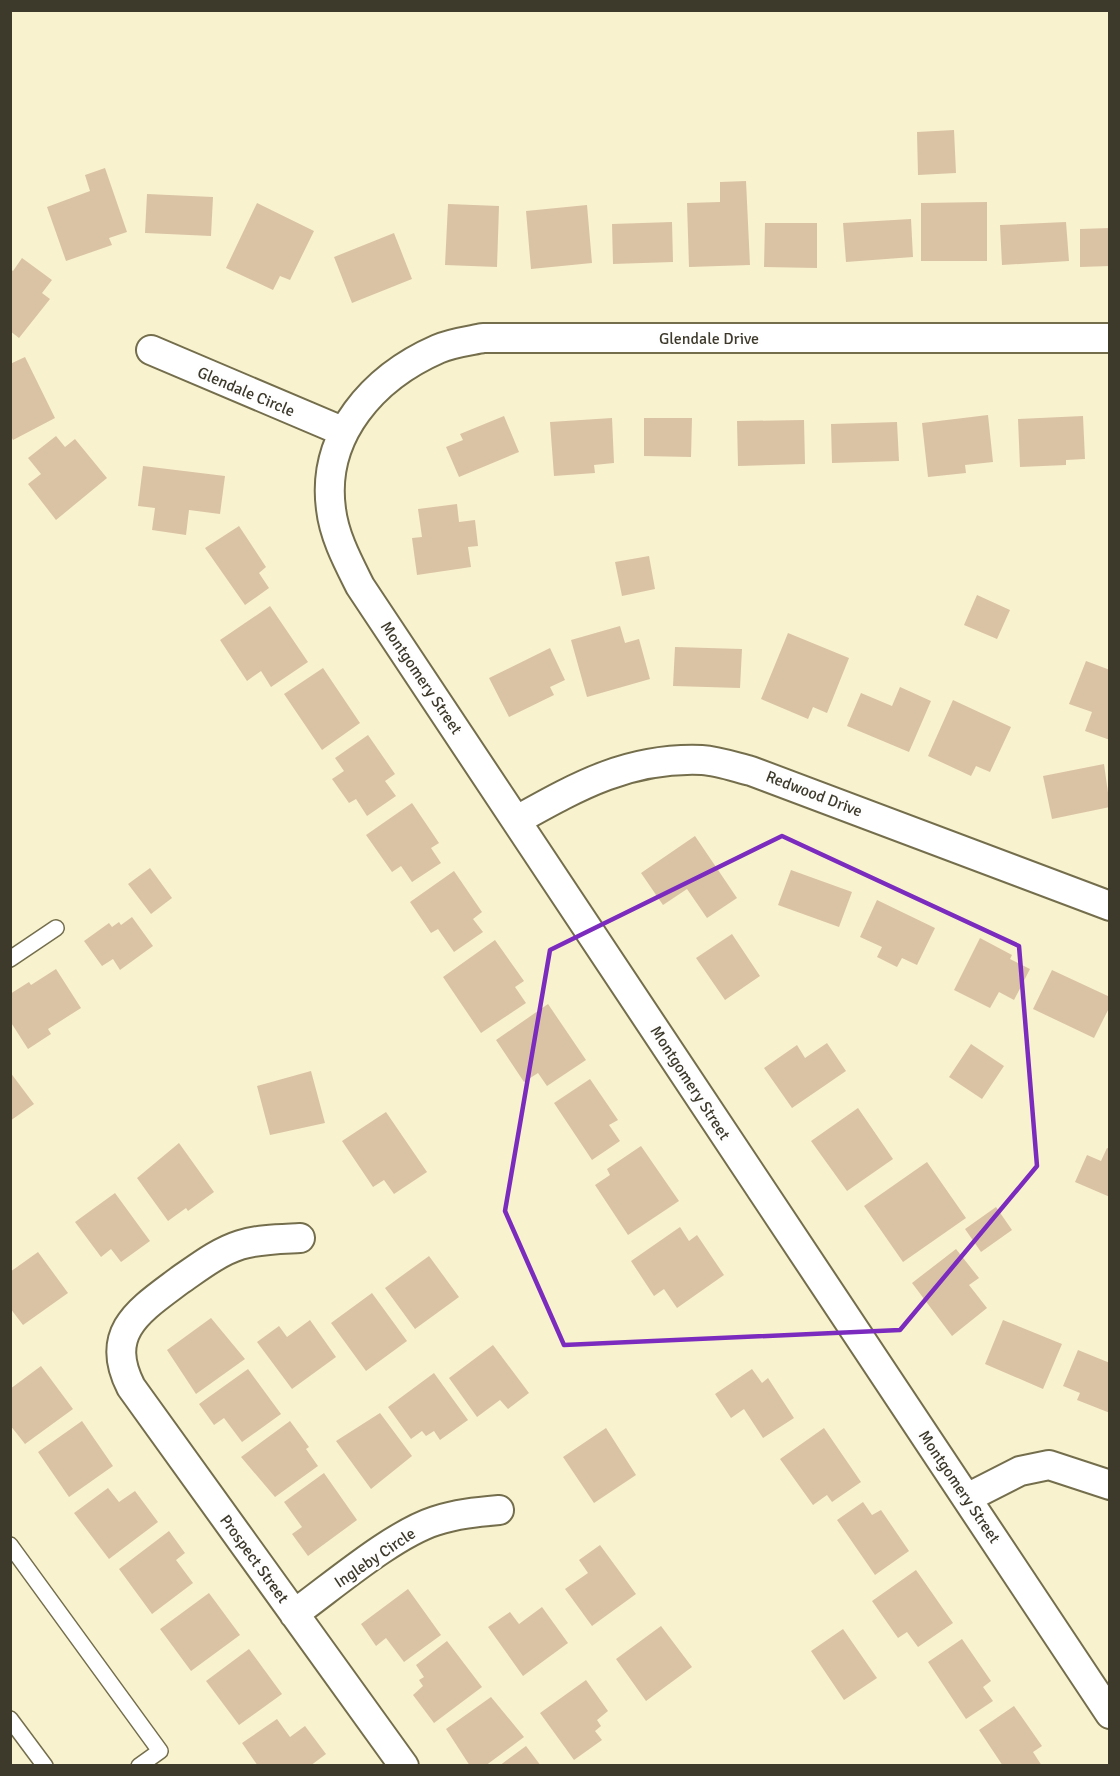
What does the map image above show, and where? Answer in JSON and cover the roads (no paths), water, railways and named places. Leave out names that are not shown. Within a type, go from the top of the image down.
[{"type":"street","name":"Glendale Drive","points":[[342,431],[369,395],[402,368],[440,348],[483,338],[1110,338]]},
{"type":"street","name":"Glendale Circle","points":[[151,350],[342,431]]},
{"type":"street","name":"Montgomery Street","points":[[342,431],[333,463],[330,509],[343,551],[360,586],[517,820],[858,1340],[967,1498],[1110,1714]]},
{"type":"street","name":"Redwood Drive","points":[[517,820],[609,772],[651,762],[703,760],[751,771],[1110,906]]},
{"type":"street","name":"Prospect Street","points":[[300,1238],[266,1239],[239,1245],[209,1259],[141,1309],[132,1319],[120,1346],[123,1371],[131,1387],[404,1766]]},
{"type":"street","points":[[967,1498],[1020,1471],[1049,1465],[1110,1485]]},
{"type":"street","name":"Ingleby Circle","points":[[294,1614],[406,1533],[435,1521],[466,1513],[499,1510]]},
{"type":"lane","points":[[10,959],[56,928]]},
{"type":"lane","points":[[10,1545],[160,1751],[139,1766]]},
{"type":"lane","points":[[10,1719],[45,1766]]}]
